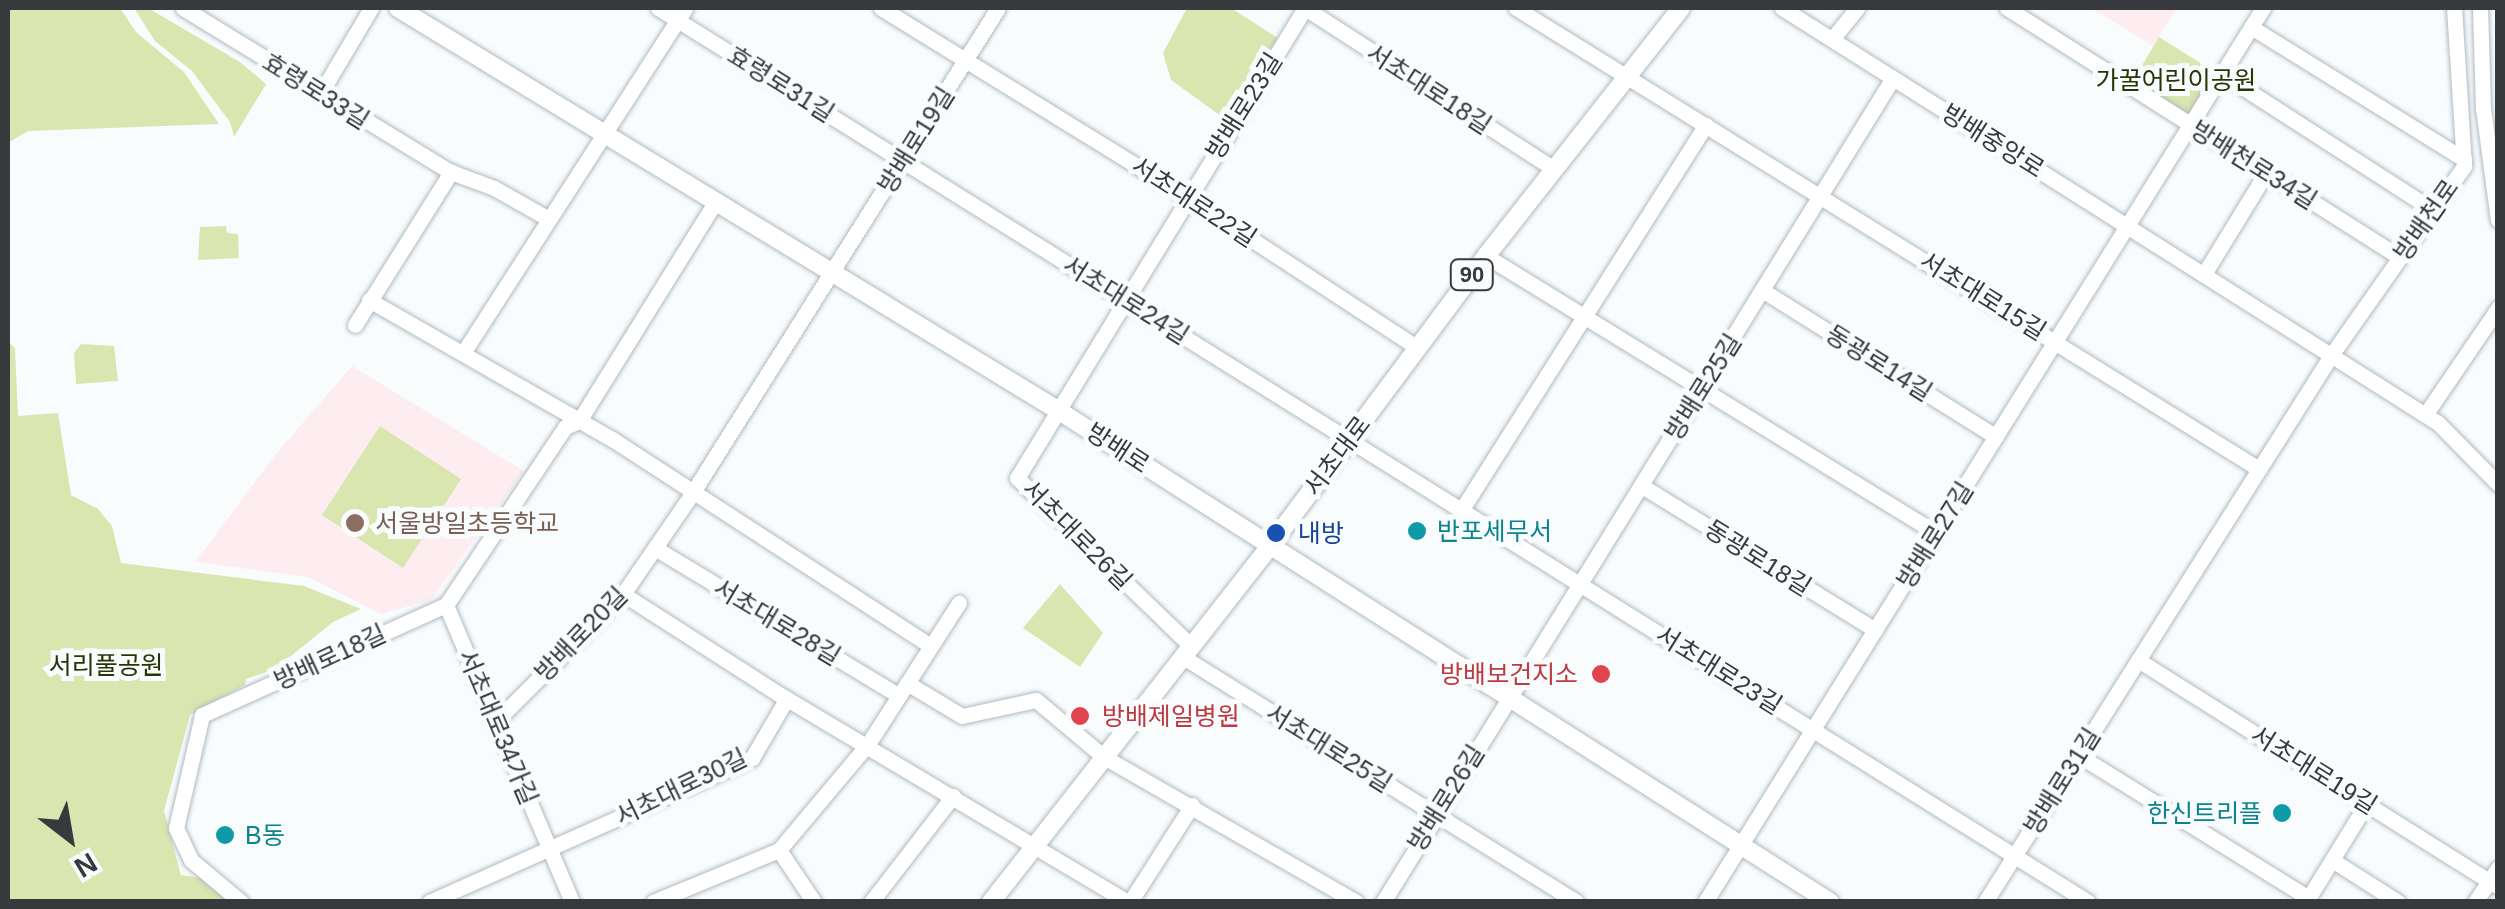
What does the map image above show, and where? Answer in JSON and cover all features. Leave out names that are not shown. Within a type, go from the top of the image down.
[{"type":"main road","name":"방배로","points":[[398,8],[1056,409],[1830,902]]},
{"type":"main road","name":"서초대로","points":[[991,902],[1270,546],[1486,256],[1680,8]]},
{"type":"street","name":"효령로33길","points":[[183,8],[451,172],[494,188],[546,218]]},
{"type":"street","points":[[320,94],[370,8]]},
{"type":"street","name":"효령로31길","points":[[658,8],[681,14],[903,161]]},
{"type":"street","name":"서초대로22길","points":[[881,8],[1187,197],[1418,348]]},
{"type":"street","name":"방배로19길","points":[[833,272],[998,8]]},
{"type":"street","name":"서초대로18길","points":[[1305,8],[1554,169]]},
{"type":"street","name":"방배로23길","points":[[1056,409],[1305,8]]},
{"type":"street","name":"서초대로15길","points":[[1516,8],[2259,468]]},
{"type":"street","name":"방배중앙로","points":[[1782,8],[2425,415],[2498,484]]},
{"type":"street","points":[[1832,40],[1857,8]]},
{"type":"street","name":"방배천로34길","points":[[2007,8],[2400,257]]},
{"type":"street","name":"방배로27길","points":[[1705,902],[2262,8]]},
{"type":"street","name":"방배천로","points":[[2332,354],[2457,176],[2464,160],[2454,8]]},
{"type":"street","points":[[2480,8],[2498,220]]},
{"type":"street","points":[[464,353],[546,218],[681,14]]},
{"type":"street","points":[[2251,27],[2464,160]]},
{"type":"street","points":[[2222,74],[2433,210]]},
{"type":"street","name":"방배로25길","points":[[1510,695],[1893,78]]},
{"type":"street","points":[[1462,508],[1706,125]]},
{"type":"street","name":"서초대로24길","points":[[903,161],[1350,440]]},
{"type":"street","points":[[355,325],[451,172]]},
{"type":"street","points":[[2204,274],[2266,172]]},
{"type":"street","points":[[2457,176],[2494,175]]},
{"type":"street","points":[[446,605],[565,428],[579,421],[716,201]]},
{"type":"street","points":[[1486,256],[1936,533]]},
{"type":"street","name":"방배로20길","points":[[496,721],[623,594],[694,492],[833,272]]},
{"type":"street","name":"동광로14길","points":[[1762,290],[1996,437]]},
{"type":"street","points":[[369,300],[579,421],[931,646]]},
{"type":"street","points":[[2425,415],[2498,308]]},
{"type":"street","points":[[2259,468],[2332,354]]},
{"type":"street","name":"서초대로26길","points":[[1056,409],[1017,478],[1187,652]]},
{"type":"street","name":"서초대로23길","points":[[1350,440],[2088,902]]},
{"type":"street","name":"방배로31길","points":[[1985,902],[2259,468]]},
{"type":"street","name":"동광로18길","points":[[1642,486],[1875,630]]},
{"type":"street","name":"서초대로28길","points":[[655,548],[903,690],[962,716],[1036,700],[1104,757]]},
{"type":"street","points":[[623,594],[1124,901],[1192,805]]},
{"type":"street","points":[[653,902],[779,850],[868,744],[959,603]]},
{"type":"street","name":"서초대로34가길","points":[[446,605],[572,902]]},
{"type":"street","name":"방배로18길","points":[[241,902],[191,860],[176,828],[202,715],[446,605]]},
{"type":"street","name":"서초대로25길","points":[[1187,652],[1576,902]]},
{"type":"street","name":"서초대로19길","points":[[2138,660],[2494,879]]},
{"type":"street","name":"방배로26길","points":[[1383,902],[1510,695]]},
{"type":"street","name":"서초대로30길","points":[[550,848],[752,758],[787,698]]},
{"type":"street","points":[[2078,755],[2307,900],[2368,804]]},
{"type":"street","points":[[1104,757],[1356,902]]},
{"type":"street","points":[[871,902],[953,796]]},
{"type":"street","points":[[428,902],[550,848]]},
{"type":"street","points":[[779,850],[814,902]]},
{"type":"street","points":[[2332,860],[2398,902]]},
{"type":"street","points":[[2475,902],[2494,879]]},
{"type":"shaded area","points":[[2091,8],[2177,8],[2153,46]]},
{"type":"shaded area","name":"서울방일초등학교","points":[[352,366],[524,471],[431,600],[381,614],[308,577],[195,562],[275,455]]},
{"type":"green space","points":[[8,8],[120,8],[136,32],[184,72],[219,124],[28,131],[8,143]]},
{"type":"green space","points":[[134,8],[148,8],[240,62],[266,84],[234,137],[230,122],[192,71],[155,41]]},
{"type":"green space","points":[[1187,8],[1231,8],[1278,38],[1225,119],[1171,80],[1163,53]]},
{"type":"green space","name":"가꿀어린이공원","points":[[2159,37],[2218,74],[2188,120],[2131,84]]},
{"type":"green space","points":[[226,226],[227,233],[238,234],[239,258],[198,260],[200,227]]},
{"type":"green space","name":"서리풀공원","points":[[8,342],[15,348],[18,416],[58,413],[71,495],[98,509],[112,526],[121,563],[304,586],[361,609],[333,622],[275,669],[246,679],[245,685],[190,715],[164,811],[181,875],[227,882],[245,901],[8,901]]},
{"type":"green space","points":[[81,344],[114,346],[118,381],[76,384],[74,353]]},
{"type":"green space","points":[[380,426],[461,479],[403,568],[322,515]]},
{"type":"green space","points":[[1060,584],[1103,633],[1080,667],[1023,628]]},
{"type":"place","name":"서울방일초등학교","points":[[355,523]]},
{"type":"place","name":"반포세무서","points":[[1417,531]]},
{"type":"place","name":"내방","points":[[1276,533]]},
{"type":"place","name":"방배보건지소","points":[[1601,674]]},
{"type":"place","name":"방배제일병원","points":[[1080,716]]},
{"type":"place","name":"한신트리플","points":[[2282,813]]},
{"type":"place","name":"B동","points":[[225,835]]}]
